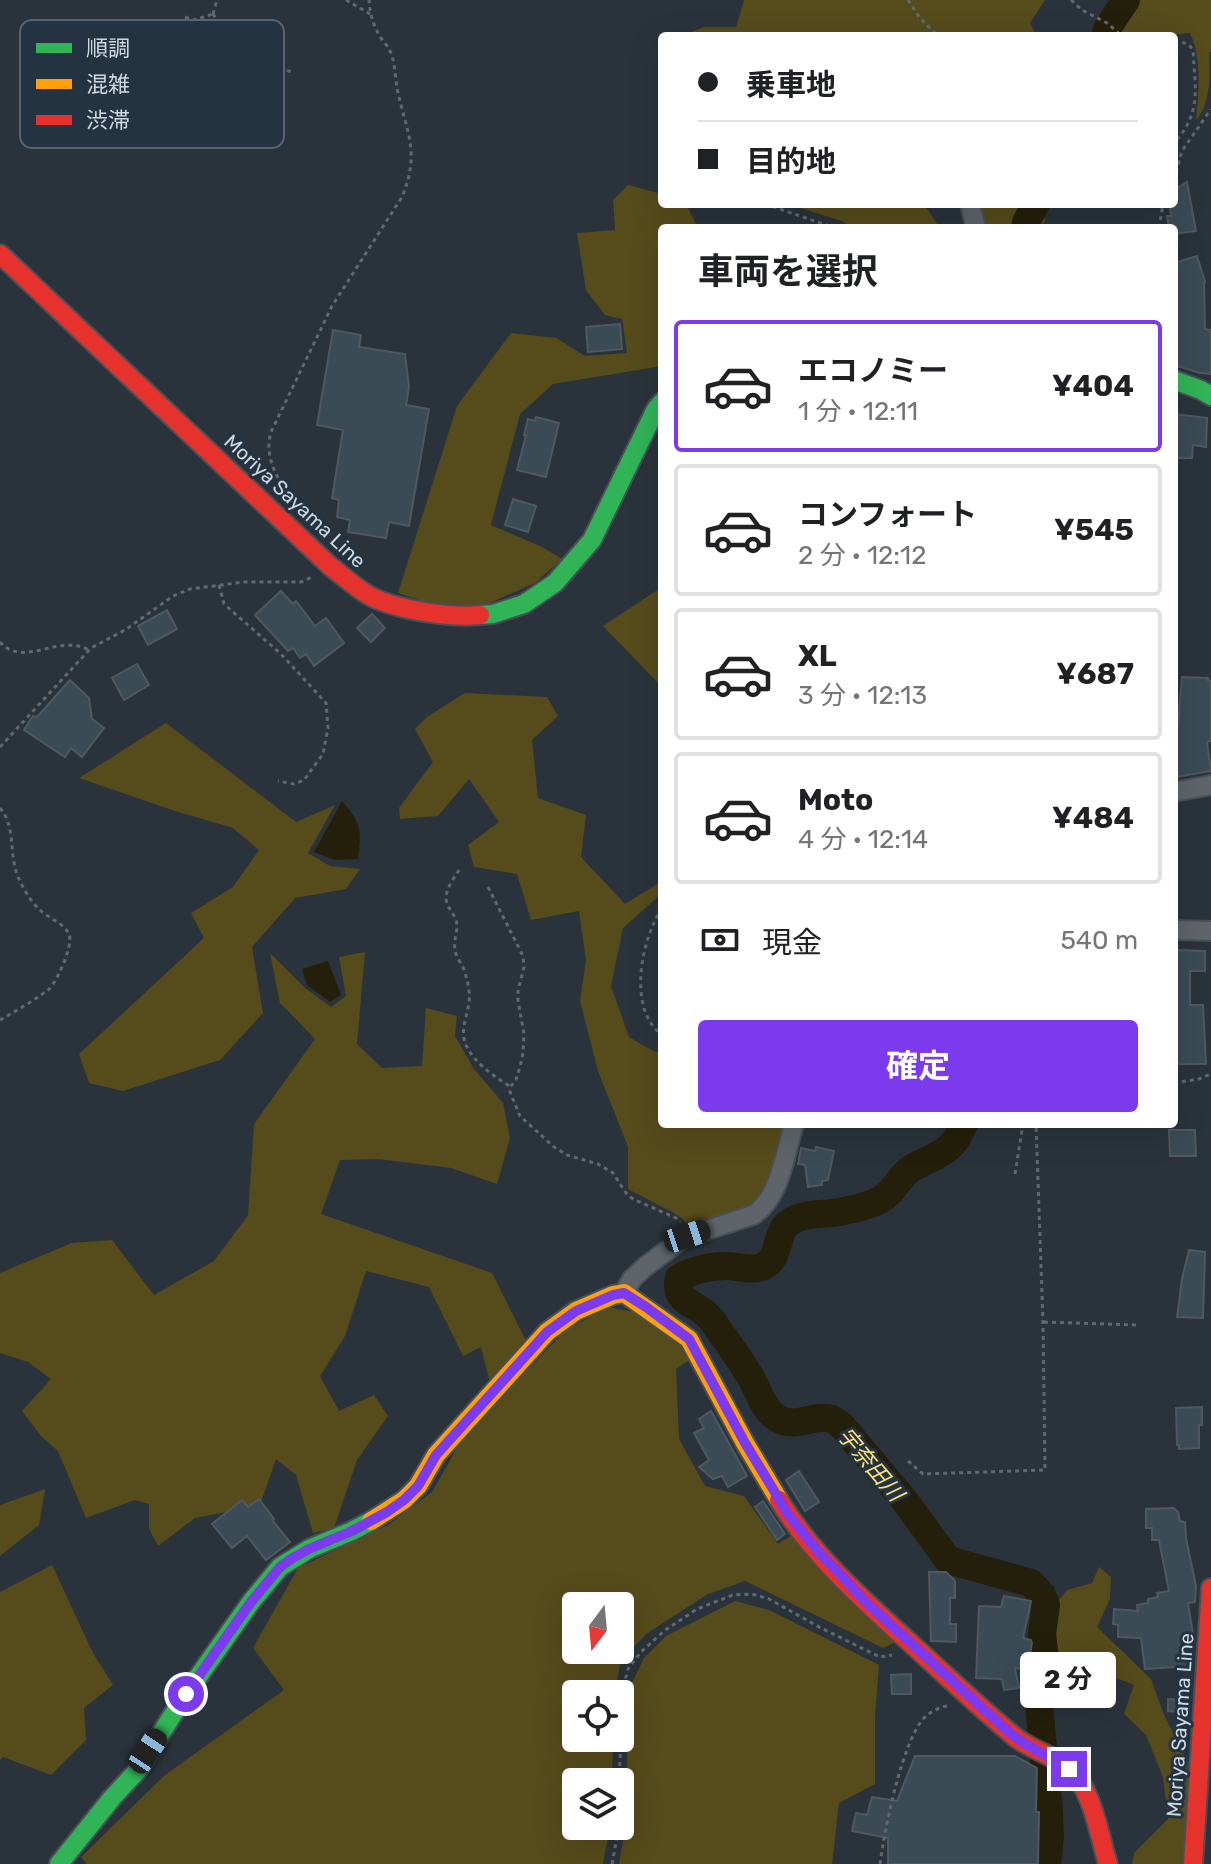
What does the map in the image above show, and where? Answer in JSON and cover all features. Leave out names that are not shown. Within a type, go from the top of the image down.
[{"type":"street","name":"Moriya Sayama Line","points":[[0,254],[321,557],[359,589],[374,598],[406,609],[436,614],[493,614],[524,604],[555,583],[592,540],[658,407]]},
{"type":"street","points":[[1178,381],[1211,396]]},
{"type":"street","points":[[1178,791],[1211,785]]},
{"type":"street","points":[[1178,930],[1211,931]]},
{"type":"street","points":[[624,1293],[632,1279],[646,1266],[687,1236],[753,1215],[761,1209],[770,1200],[776,1185],[793,1128]]},
{"type":"street","points":[[59,1864],[137,1771],[186,1694],[251,1602],[280,1567],[309,1549],[352,1531],[404,1500],[418,1486],[436,1455],[547,1332],[576,1311],[624,1293],[689,1339],[787,1513],[817,1550],[868,1604],[974,1702],[1031,1748],[1069,1769],[1089,1805],[1108,1864]]},
{"type":"street","name":"Moriya Sayama Line","points":[[1193,1864],[1211,1588]]},
{"type":"path","points":[[217,0],[213,14],[217,20]]},
{"type":"path","points":[[346,0],[370,14]]},
{"type":"path","points":[[298,508],[273,468],[268,443],[271,432],[332,306],[402,197],[411,168],[410,134],[390,51],[372,21],[369,0]]},
{"type":"path","points":[[908,0],[934,32]]},
{"type":"path","points":[[1071,0],[1117,32]]},
{"type":"path","points":[[185,17],[194,20],[213,14]]},
{"type":"path","points":[[1178,43],[1183,42],[1193,50],[1195,99],[1194,112],[1178,138]]},
{"type":"path","points":[[284,69],[291,72]]},
{"type":"path","points":[[1178,166],[1182,151],[1211,109]]},
{"type":"path","points":[[777,208],[823,224]]},
{"type":"path","points":[[0,747],[89,650],[125,630],[173,596],[190,589],[244,582],[301,582],[322,568],[321,557]]},
{"type":"path","points":[[219,585],[224,604],[281,654],[326,703],[328,728],[323,754],[304,780],[294,784],[278,781]]},
{"type":"path","points":[[0,642],[15,653],[29,653],[66,644],[89,650]]},
{"type":"path","points":[[0,808],[10,823],[15,870],[24,889],[40,910],[63,927],[71,942],[51,988],[0,1020]]},
{"type":"path","points":[[459,870],[446,897],[457,923],[455,951],[469,989],[470,1001],[463,1032],[467,1046],[481,1063],[497,1079],[511,1087]]},
{"type":"path","points":[[488,887],[523,956],[524,967],[518,991],[524,1034],[523,1053],[510,1092],[520,1116],[567,1155],[598,1164],[613,1173],[633,1199],[676,1218],[687,1236]]},
{"type":"path","points":[[658,915],[650,930],[639,978],[647,1015],[658,1033]]},
{"type":"path","points":[[1178,1082],[1211,1074]]},
{"type":"path","points":[[1015,1174],[1022,1128]]},
{"type":"path","points":[[908,1461],[923,1474],[1045,1470],[1036,1128]]},
{"type":"path","points":[[1043,1322],[1137,1325]]},
{"type":"path","points":[[620,1768],[623,1688],[628,1669],[664,1631],[697,1609],[733,1595],[752,1594],[769,1599],[880,1657],[920,1651]]},
{"type":"path","points":[[880,1864],[899,1775],[914,1735],[924,1719],[937,1708],[974,1702]]},
{"type":"path","points":[[612,1864],[616,1840]]},
{"type":"shaded area","points":[[744,0],[1045,0],[1030,23],[1035,32],[691,32],[704,27],[736,27]]},
{"type":"shaded area","points":[[1125,0],[1211,0],[1208,89],[1201,114],[1196,120],[1198,65],[1190,33],[1113,32]]},
{"type":"shaded area","points":[[628,185],[658,193],[658,208],[688,208],[696,224],[658,224],[658,367],[553,384],[520,414],[491,525],[562,559],[535,583],[483,606],[428,603],[398,593],[457,406],[511,333],[556,338],[585,356],[627,353],[622,319],[605,315],[586,290],[577,233],[615,230],[613,200]]},
{"type":"shaded area","points":[[800,208],[927,208],[937,224],[846,224]]},
{"type":"shaded area","points":[[979,208],[1045,208],[1043,224],[983,224]]},
{"type":"shaded area","points":[[658,590],[658,683],[603,626]]},
{"type":"shaded area","points":[[465,693],[547,697],[558,716],[532,740],[538,798],[586,815],[581,857],[625,904],[658,883],[658,897],[623,928],[611,986],[629,1037],[658,1052],[658,1128],[784,1128],[771,1184],[748,1211],[691,1231],[683,1219],[674,1213],[628,1189],[628,1147],[598,1071],[580,1001],[586,960],[579,911],[531,920],[517,874],[474,867],[468,845],[499,822],[469,779],[438,816],[400,819],[399,808],[433,762],[415,729],[427,717]]},
{"type":"shaded area","points":[[166,723],[296,822],[335,805],[308,853],[330,866],[360,869],[346,889],[295,898],[252,947],[263,1013],[220,1060],[123,1091],[89,1083],[79,1054],[204,938],[191,913],[233,887],[259,850],[233,828],[79,778]]},
{"type":"shaded area","points":[[342,801],[359,827],[358,859],[335,860],[314,852]]},
{"type":"shaded area","points":[[365,952],[357,1044],[382,1068],[422,1066],[426,1008],[457,1016],[455,1036],[474,1069],[503,1103],[510,1138],[497,1184],[451,1168],[378,1159],[340,1160],[321,1214],[492,1273],[527,1343],[490,1383],[481,1347],[463,1356],[429,1287],[366,1271],[345,1336],[320,1376],[339,1411],[374,1395],[388,1416],[357,1460],[334,1528],[313,1533],[296,1475],[276,1459],[261,1502],[247,1508],[195,1518],[158,1546],[149,1529],[149,1504],[135,1500],[86,1518],[58,1451],[41,1436],[22,1411],[51,1379],[28,1362],[0,1353],[0,1273],[72,1243],[112,1240],[154,1295],[214,1261],[248,1215],[254,1124],[315,1039],[280,1003],[270,953],[305,988],[331,1007],[346,996],[339,957]]},
{"type":"shaded area","points":[[328,961],[341,995],[330,1002],[307,985],[302,969]]},
{"type":"shaded area","points":[[607,1307],[646,1314],[678,1337],[688,1361],[676,1369],[679,1439],[705,1486],[744,1496],[778,1544],[794,1534],[898,1641],[883,1648],[745,1581],[708,1594],[646,1634],[634,1647],[634,1592],[562,1592],[562,1664],[620,1664],[617,1680],[562,1680],[562,1752],[613,1752],[612,1768],[562,1768],[562,1840],[607,1840],[603,1864],[87,1864],[81,1857],[165,1775],[284,1690],[253,1648],[298,1568],[388,1525],[432,1492],[457,1448],[564,1332]]},
{"type":"shaded area","points":[[45,1489],[39,1525],[0,1556],[0,1505]]},
{"type":"shaded area","points":[[52,1565],[93,1653],[113,1685],[84,1708],[86,1740],[51,1775],[3,1757],[0,1760],[0,1592]]},
{"type":"shaded area","points":[[1099,1567],[1111,1577],[1110,1599],[1097,1627],[1151,1679],[1164,1715],[1188,1762],[1184,1864],[1132,1864],[1134,1853],[1168,1819],[1163,1777],[1146,1735],[1124,1714],[1134,1685],[1083,1665],[1069,1687],[1037,1667],[1036,1652],[1045,1617],[1067,1590],[1092,1583]]},
{"type":"shaded area","points":[[735,1601],[769,1610],[879,1665],[875,1784],[839,1803],[832,1864],[619,1864],[623,1840],[634,1840],[634,1768],[627,1768],[627,1752],[634,1752],[633,1680],[644,1658],[666,1636]]},
{"type":"building","points":[[1187,182],[1196,231],[1178,233],[1178,224],[1168,224],[1170,208],[1178,208],[1178,188]]},
{"type":"building","points":[[1197,256],[1205,282],[1205,329],[1211,330],[1211,374],[1178,366],[1178,262]]},
{"type":"building","points":[[620,324],[622,349],[588,352],[586,327]]},
{"type":"building","points":[[333,330],[361,335],[359,347],[405,354],[409,387],[406,405],[429,409],[409,526],[389,522],[386,538],[348,532],[350,520],[337,517],[339,500],[332,498],[343,430],[317,425]]},
{"type":"building","points":[[1178,414],[1207,418],[1206,447],[1193,445],[1192,458],[1178,458]]},
{"type":"building","points":[[536,417],[559,423],[546,477],[517,470],[528,419],[535,421]]},
{"type":"building","points":[[513,499],[536,506],[528,532],[505,525]]},
{"type":"building","points":[[281,591],[293,604],[296,601],[315,626],[326,618],[344,643],[314,666],[306,654],[300,658],[293,648],[288,651],[255,615]]},
{"type":"building","points":[[167,610],[177,629],[148,645],[138,626]]},
{"type":"building","points":[[372,614],[385,628],[371,642],[357,628]]},
{"type":"building","points":[[137,664],[149,685],[124,700],[112,678]]},
{"type":"building","points":[[1182,677],[1208,678],[1211,681],[1211,741],[1207,742],[1211,771],[1178,777]]},
{"type":"building","points":[[70,680],[89,698],[92,719],[104,728],[82,757],[71,748],[65,757],[24,730],[33,716],[37,717]]},
{"type":"building","points":[[1178,950],[1205,951],[1205,971],[1190,971],[1190,1005],[1203,1005],[1206,1064],[1178,1064]]},
{"type":"building","points":[[1169,1130],[1195,1130],[1196,1156],[1170,1156]]},
{"type":"building","points":[[816,1147],[834,1151],[828,1180],[822,1181],[822,1185],[808,1187],[805,1165],[798,1164],[801,1148],[815,1151]]},
{"type":"building","points":[[1189,1250],[1205,1252],[1203,1318],[1177,1317]]},
{"type":"building","points":[[1202,1407],[1199,1448],[1179,1449],[1176,1408]]},
{"type":"building","points":[[711,1411],[747,1476],[728,1487],[722,1476],[713,1479],[699,1467],[709,1460],[694,1433],[704,1428],[699,1419]]},
{"type":"building","points":[[799,1471],[819,1502],[805,1511],[786,1480]]},
{"type":"building","points":[[259,1499],[290,1542],[266,1560],[247,1536],[232,1548],[212,1524],[242,1500],[248,1507]]},
{"type":"building","points":[[763,1501],[785,1534],[777,1540],[755,1507]]},
{"type":"building","points":[[1174,1508],[1180,1521],[1185,1522],[1196,1586],[1195,1602],[1188,1603],[1193,1634],[1193,1639],[1189,1641],[1191,1666],[1145,1669],[1141,1638],[1118,1637],[1118,1625],[1113,1624],[1114,1609],[1138,1611],[1137,1605],[1158,1597],[1157,1593],[1169,1591],[1159,1540],[1152,1540],[1152,1528],[1146,1528],[1146,1509]]},
{"type":"building","points":[[929,1572],[946,1572],[955,1581],[955,1598],[950,1598],[950,1624],[956,1624],[956,1642],[931,1641]]},
{"type":"building","points":[[1004,1596],[1031,1601],[1023,1638],[1032,1643],[1027,1670],[1015,1668],[1019,1688],[1004,1690],[1002,1679],[976,1678],[979,1606],[1001,1607]]},
{"type":"building","points":[[911,1674],[911,1694],[892,1694],[891,1675]]},
{"type":"building","points":[[1168,1699],[1185,1700],[1187,1727],[1179,1727],[1177,1712],[1168,1711]]},
{"type":"building","points":[[915,1756],[1015,1756],[1037,1768],[1038,1864],[888,1864],[888,1838],[852,1831],[856,1813],[867,1815],[872,1797],[897,1801]]},
{"type":"waterway","name":"宇奈田川","points":[[1106,32],[1126,0]]},
{"type":"waterway","name":"宇奈田川","points":[[1026,224],[1034,208]]},
{"type":"waterway","name":"宇奈田川","points":[[962,1128],[950,1147],[909,1170],[879,1200],[856,1208],[803,1216],[790,1222],[782,1232],[773,1258],[762,1267],[701,1269],[679,1278],[678,1286],[681,1296],[713,1321],[772,1414],[792,1422],[818,1418],[835,1421],[905,1501],[948,1560],[1031,1583],[1042,1595],[1046,1605],[1042,1634],[1046,1666],[1039,1705],[1049,1812],[1047,1864]]},
{"type":"traffic: fast","points":[[1178,381],[1211,396]]},
{"type":"traffic: fast","points":[[480,615],[524,604],[555,583],[592,540],[658,407]]},
{"type":"traffic: fast","points":[[59,1864],[137,1771],[186,1694],[251,1602],[280,1567],[309,1549],[371,1521]]},
{"type":"traffic: slow","points":[[371,1521],[404,1500],[418,1486],[436,1455],[547,1332],[576,1311],[624,1293],[689,1339],[779,1500]]},
{"type":"traffic: jam","points":[[0,254],[330,566],[355,586],[381,601],[409,609],[480,615]]},
{"type":"traffic: jam","points":[[779,1500],[825,1561],[881,1616],[1015,1737],[1059,1761],[1074,1774],[1093,1811],[1108,1864]]},
{"type":"traffic: jam","points":[[1193,1864],[1211,1588]]},
{"type":"route","points":[[186,1694],[251,1602],[280,1567],[309,1549],[352,1531],[404,1500],[418,1486],[436,1455],[547,1332],[576,1311],[624,1293],[689,1339],[787,1513],[817,1550],[868,1604],[972,1700],[1031,1748],[1069,1769]]}]
